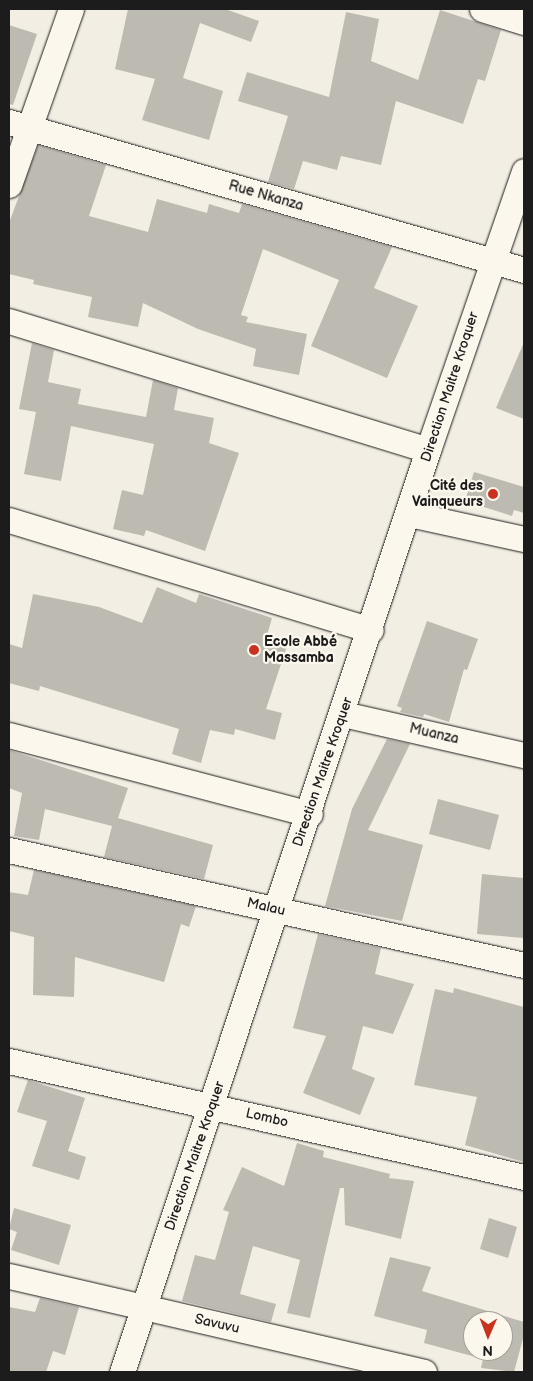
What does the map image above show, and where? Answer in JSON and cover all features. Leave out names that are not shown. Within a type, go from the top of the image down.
[{"type":"street","points":[[9,185],[19,125],[71,9]]},
{"type":"street","points":[[482,9],[524,22]]},
{"type":"street","name":"Rue Nkanza","points":[[19,125],[524,270]]},
{"type":"street","name":"Direction Maitre Kroquer","points":[[122,1372],[142,1307],[310,814],[409,514],[428,450],[524,171]]},
{"type":"street","points":[[9,321],[428,450]]},
{"type":"street","points":[[409,514],[524,540]]},
{"type":"street","points":[[9,520],[371,630]]},
{"type":"street","name":"Muanza","points":[[343,714],[524,755]]},
{"type":"street","points":[[9,735],[310,814]]},
{"type":"street","name":"Malau","points":[[9,850],[524,965]]},
{"type":"street","name":"Lombo","points":[[9,1061],[524,1177]]},
{"type":"street","name":"Savuvu","points":[[9,1276],[424,1372]]},
{"type":"building","points":[[128,9],[225,9],[259,21],[251,42],[200,23],[183,78],[223,91],[209,140],[142,120],[155,79],[115,69]]},
{"type":"building","points":[[440,10],[501,30],[485,81],[478,79],[463,124],[396,101],[381,165],[341,156],[337,170],[303,161],[294,189],[268,182],[288,116],[238,101],[247,72],[329,97],[346,12],[379,19],[371,61],[418,80]]},
{"type":"building","points":[[9,25],[37,34],[13,105],[9,104]]},
{"type":"building","points":[[38,145],[106,165],[89,216],[148,232],[157,199],[207,213],[209,204],[239,213],[242,204],[392,247],[374,288],[418,306],[387,378],[311,346],[339,280],[263,249],[241,315],[248,317],[246,322],[307,334],[299,375],[253,366],[256,349],[198,329],[143,303],[138,327],[88,317],[92,297],[33,284],[34,280],[9,274],[9,223]]},
{"type":"building","points":[[524,342],[524,419],[496,408]]},
{"type":"building","points":[[32,343],[54,350],[48,382],[81,389],[78,404],[146,417],[153,380],[178,388],[174,410],[214,418],[209,443],[239,453],[205,551],[146,530],[144,536],[113,529],[122,490],[143,495],[154,444],[71,426],[61,481],[24,474],[36,412],[19,409]]},
{"type":"building","name":"Cité des Vainqueurs","points":[[474,472],[524,487],[524,513],[514,510],[512,516],[465,501]]},
{"type":"building","points":[[157,587],[196,603],[199,594],[272,618],[266,639],[287,646],[266,709],[282,713],[275,740],[235,729],[234,735],[210,730],[201,763],[172,754],[179,729],[40,686],[39,691],[9,683],[9,644],[22,648],[33,594],[99,607],[142,623]]},
{"type":"building","points":[[427,621],[478,639],[467,670],[464,669],[449,722],[424,714],[423,717],[400,712],[402,708],[397,706]]},
{"type":"building","points":[[387,739],[410,744],[368,830],[423,845],[402,921],[325,906],[352,809]]},
{"type":"building","points":[[9,750],[128,788],[118,818],[213,845],[204,879],[104,857],[112,826],[45,809],[39,840],[14,836],[22,793],[9,788]]},
{"type":"building","points":[[438,799],[499,815],[490,850],[429,834]]},
{"type":"building","points":[[34,870],[196,906],[189,927],[181,924],[164,982],[75,957],[74,997],[33,995],[34,937],[9,931],[9,892],[28,895]]},
{"type":"building","points":[[482,874],[524,878],[524,938],[477,934]]},
{"type":"building","points":[[318,934],[381,948],[375,974],[414,984],[393,1034],[363,1026],[352,1069],[375,1078],[360,1115],[303,1093],[326,1036],[293,1028]]},
{"type":"building","points":[[454,988],[524,1007],[524,1162],[465,1145],[477,1097],[414,1085],[435,989],[453,993]]},
{"type":"building","points":[[28,1080],[85,1098],[68,1151],[86,1157],[79,1180],[32,1166],[47,1121],[17,1112]]},
{"type":"building","points":[[297,1143],[324,1151],[323,1157],[390,1174],[389,1178],[414,1181],[401,1239],[345,1225],[344,1188],[340,1188],[310,1318],[287,1313],[300,1260],[253,1246],[240,1294],[276,1304],[271,1322],[182,1301],[195,1255],[215,1260],[229,1212],[223,1210],[242,1167],[284,1186]]},
{"type":"building","points":[[14,1208],[71,1225],[59,1265],[11,1250],[17,1232],[9,1229]]},
{"type":"building","points":[[489,1218],[517,1227],[508,1258],[480,1249]]},
{"type":"building","points":[[390,1257],[431,1267],[422,1291],[488,1311],[463,1311],[463,1354],[424,1343],[427,1330],[374,1316]]},
{"type":"building","points":[[40,1298],[79,1307],[65,1355],[53,1351],[46,1372],[9,1372],[9,1307],[35,1312]]},
{"type":"building","points":[[513,1319],[524,1322],[524,1335],[514,1372],[481,1368],[483,1361],[513,1361]]},
{"type":"place","name":"Cité des Vainqueurs","points":[[493,494]]},
{"type":"place","name":"Ecole Abbé Massamba","points":[[254,650]]}]
